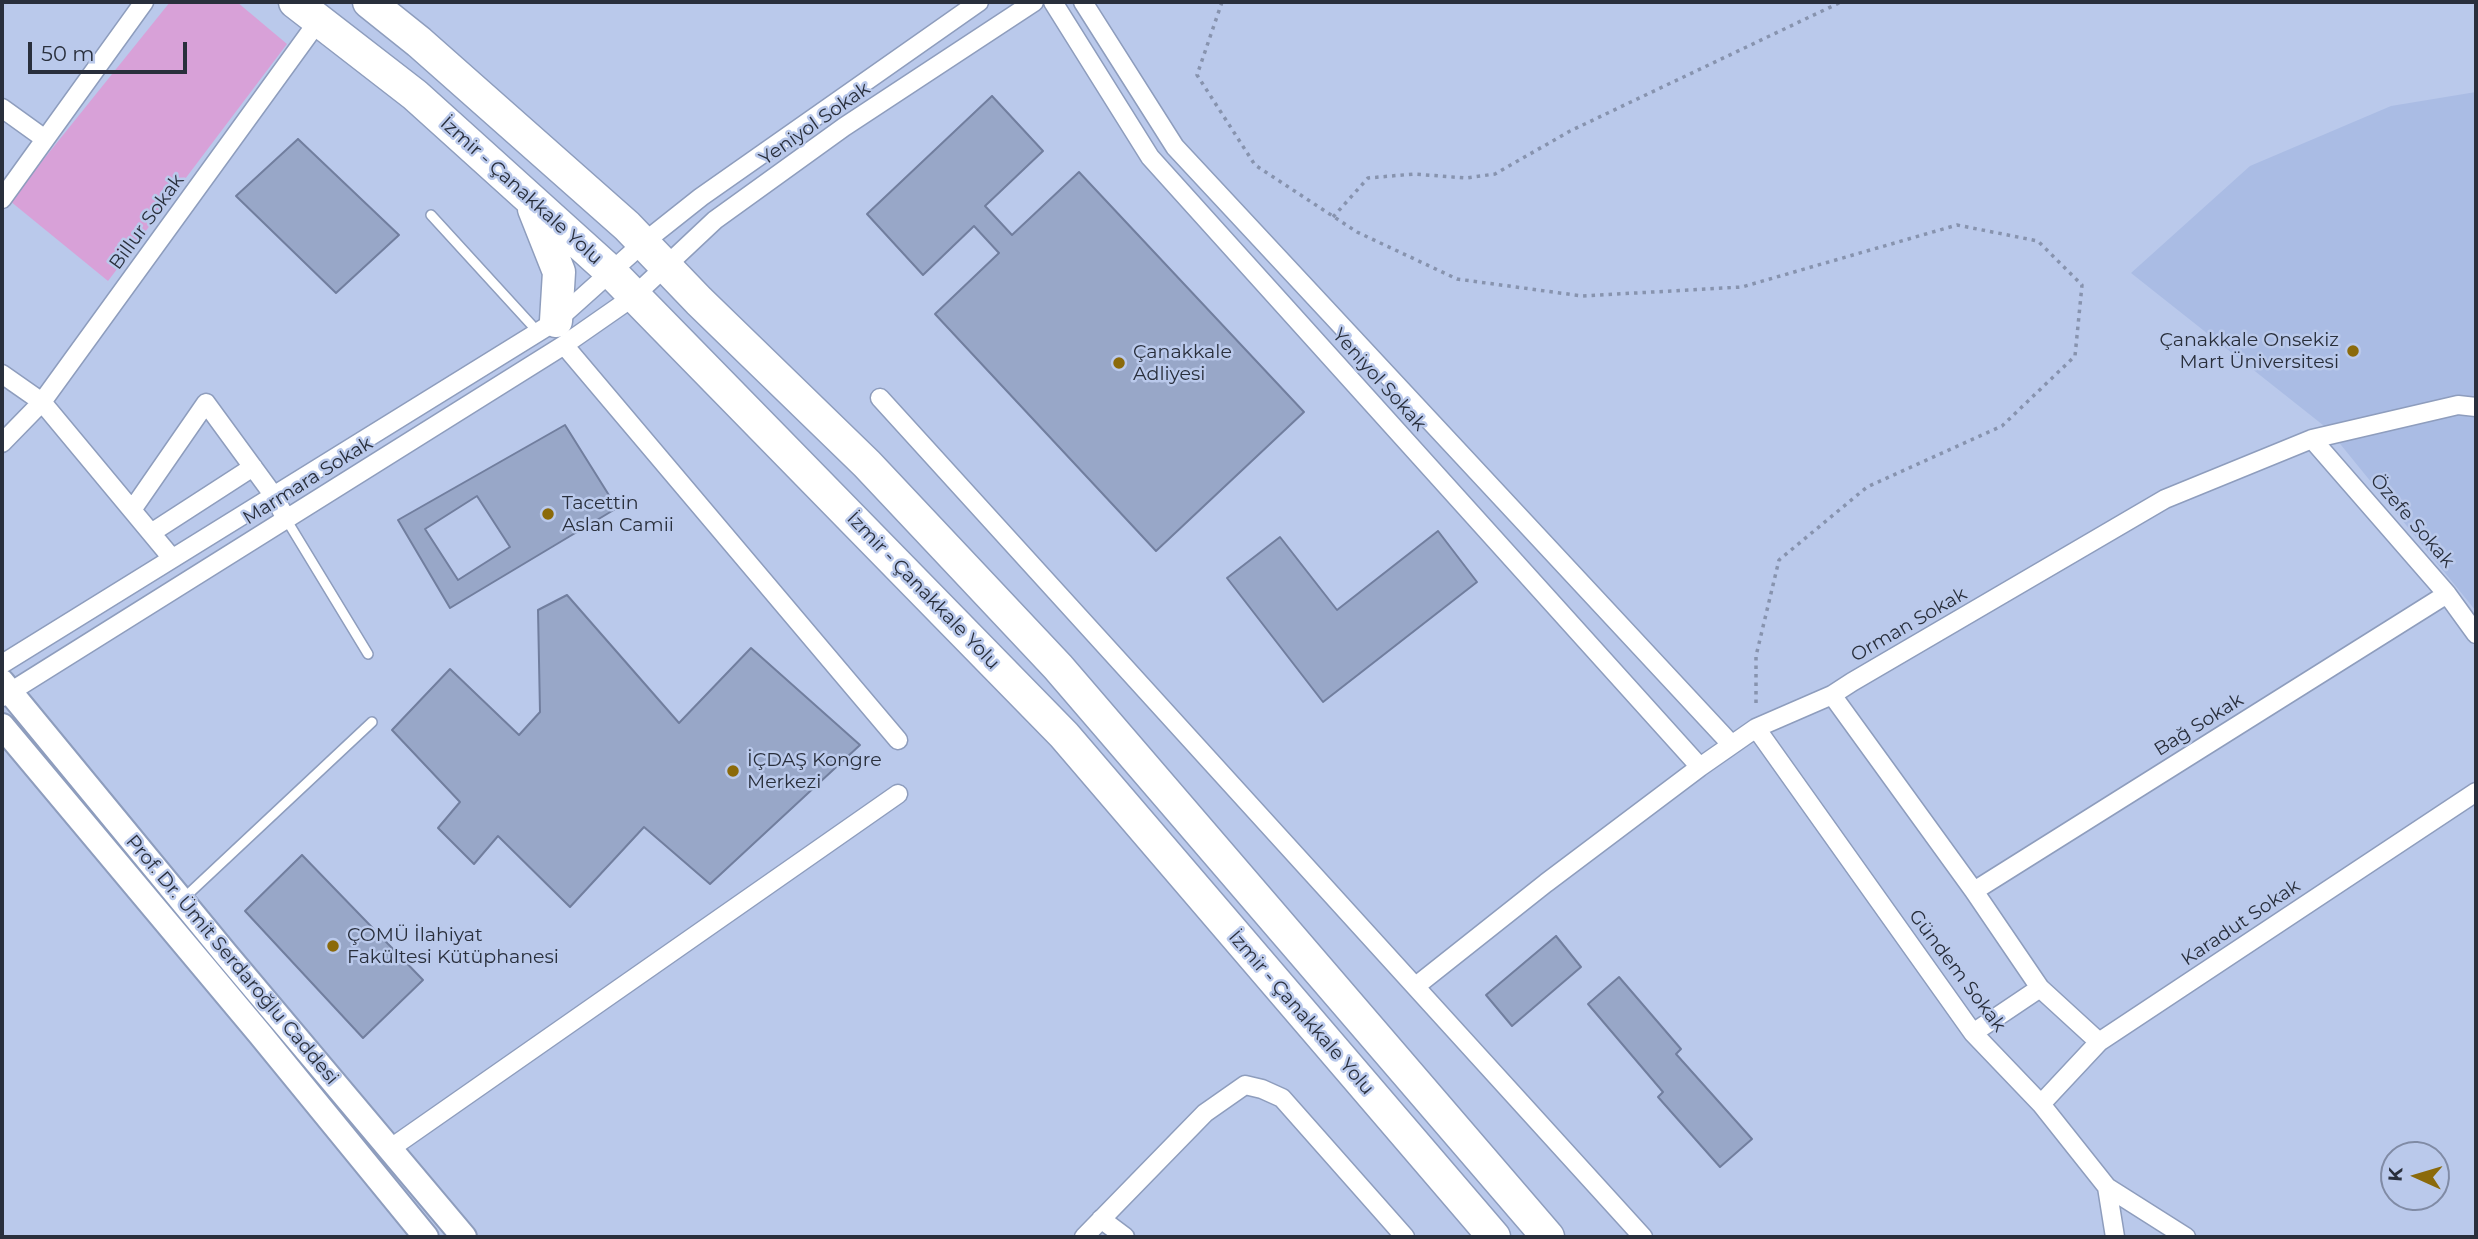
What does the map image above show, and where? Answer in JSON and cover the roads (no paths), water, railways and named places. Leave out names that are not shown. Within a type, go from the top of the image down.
[{"type":"highway","points":[[369,2],[419,42],[617,216],[699,301],[867,464],[1058,667],[1548,1237]]},
{"type":"highway","name":"İzmir - Çanakkale Yolu","points":[[307,11],[415,96],[610,271],[1064,735],[1494,1237]]},
{"type":"highway","points":[[529,198],[559,272],[553,333]]},
{"type":"street","points":[[2,200],[144,2]]},
{"type":"street","name":"Yeniyol Sokak","points":[[610,271],[701,197],[979,2]]},
{"type":"street","name":"Yeniyol Sokak","points":[[634,297],[715,220],[844,127],[1034,2]]},
{"type":"street","name":"Yeniyol Sokak","points":[[1053,2],[1150,157],[1700,767]]},
{"type":"street","name":"Yeniyol Sokak","points":[[1083,2],[1175,147],[1731,744]]},
{"type":"street","name":"Billur Sokak","points":[[2,443],[42,402],[307,11]]},
{"type":"street","points":[[2,108],[45,139]]},
{"type":"street","points":[[750,165],[764,187]]},
{"type":"street","name":"Marmara Sokak","points":[[4,690],[286,519],[553,333],[610,271]]},
{"type":"street","name":"Marmara Sokak","points":[[2,664],[171,557],[553,333],[634,297]]},
{"type":"street","points":[[553,333],[898,740]]},
{"type":"street","points":[[2,374],[42,402],[171,557]]},
{"type":"street","points":[[880,398],[1643,1237]]},
{"type":"street","points":[[132,510],[206,403],[274,496],[286,519]]},
{"type":"street","name":"Orman Sokak","points":[[1416,986],[1546,883],[1731,744],[1756,728],[1832,695],[2165,499],[2312,439],[2458,405],[2476,407]]},
{"type":"street","name":"Özefe Sokak","points":[[2312,439],[2447,594],[2476,634]]},
{"type":"street","points":[[151,533],[253,467]]},
{"type":"street","name":"Bağ Sokak","points":[[1974,891],[2447,594]]},
{"type":"street","name":"Prof. Dr. Ümit Serdaroğlu Caddesi","points":[[4,690],[464,1237]]},
{"type":"street","points":[[1832,695],[1974,891],[2040,988],[2099,1042]]},
{"type":"street","name":"Prof. Dr. Ümit Serdaroğlu Caddesi","points":[[2,726],[426,1237]]},
{"type":"street","name":"Gündem Sokak","points":[[1756,728],[1973,1033],[2041,1104],[2107,1187],[2186,1237]]},
{"type":"street","name":"Karadut Sokak","points":[[2041,1104],[2099,1042],[2476,792]]},
{"type":"street","points":[[391,1148],[898,794]]},
{"type":"street","points":[[1973,1033],[2040,988]]},
{"type":"street","points":[[1084,1237],[1205,1113],[1245,1085],[1282,1098],[1405,1237]]},
{"type":"street","points":[[2107,1187],[2115,1237]]},
{"type":"street","points":[[1101,1219],[1125,1237]]},
{"type":"lane","points":[[431,215],[553,333]]},
{"type":"lane","points":[[286,519],[368,654]]},
{"type":"lane","points":[[182,901],[372,722]]},
{"type":"place","name":"Çanakkale Onsekiz Mart Üniversitesi","points":[[2353,351]]},
{"type":"place","name":"Çanakkale Adliyesi","points":[[1119,363]]},
{"type":"place","name":"Tacettin Aslan Camii","points":[[548,514]]},
{"type":"place","name":"İÇDAŞ Kongre Merkezi","points":[[733,771]]},
{"type":"place","name":"ÇOMÜ İlahiyat Fakültesi Kütüphanesi","points":[[333,946]]}]
